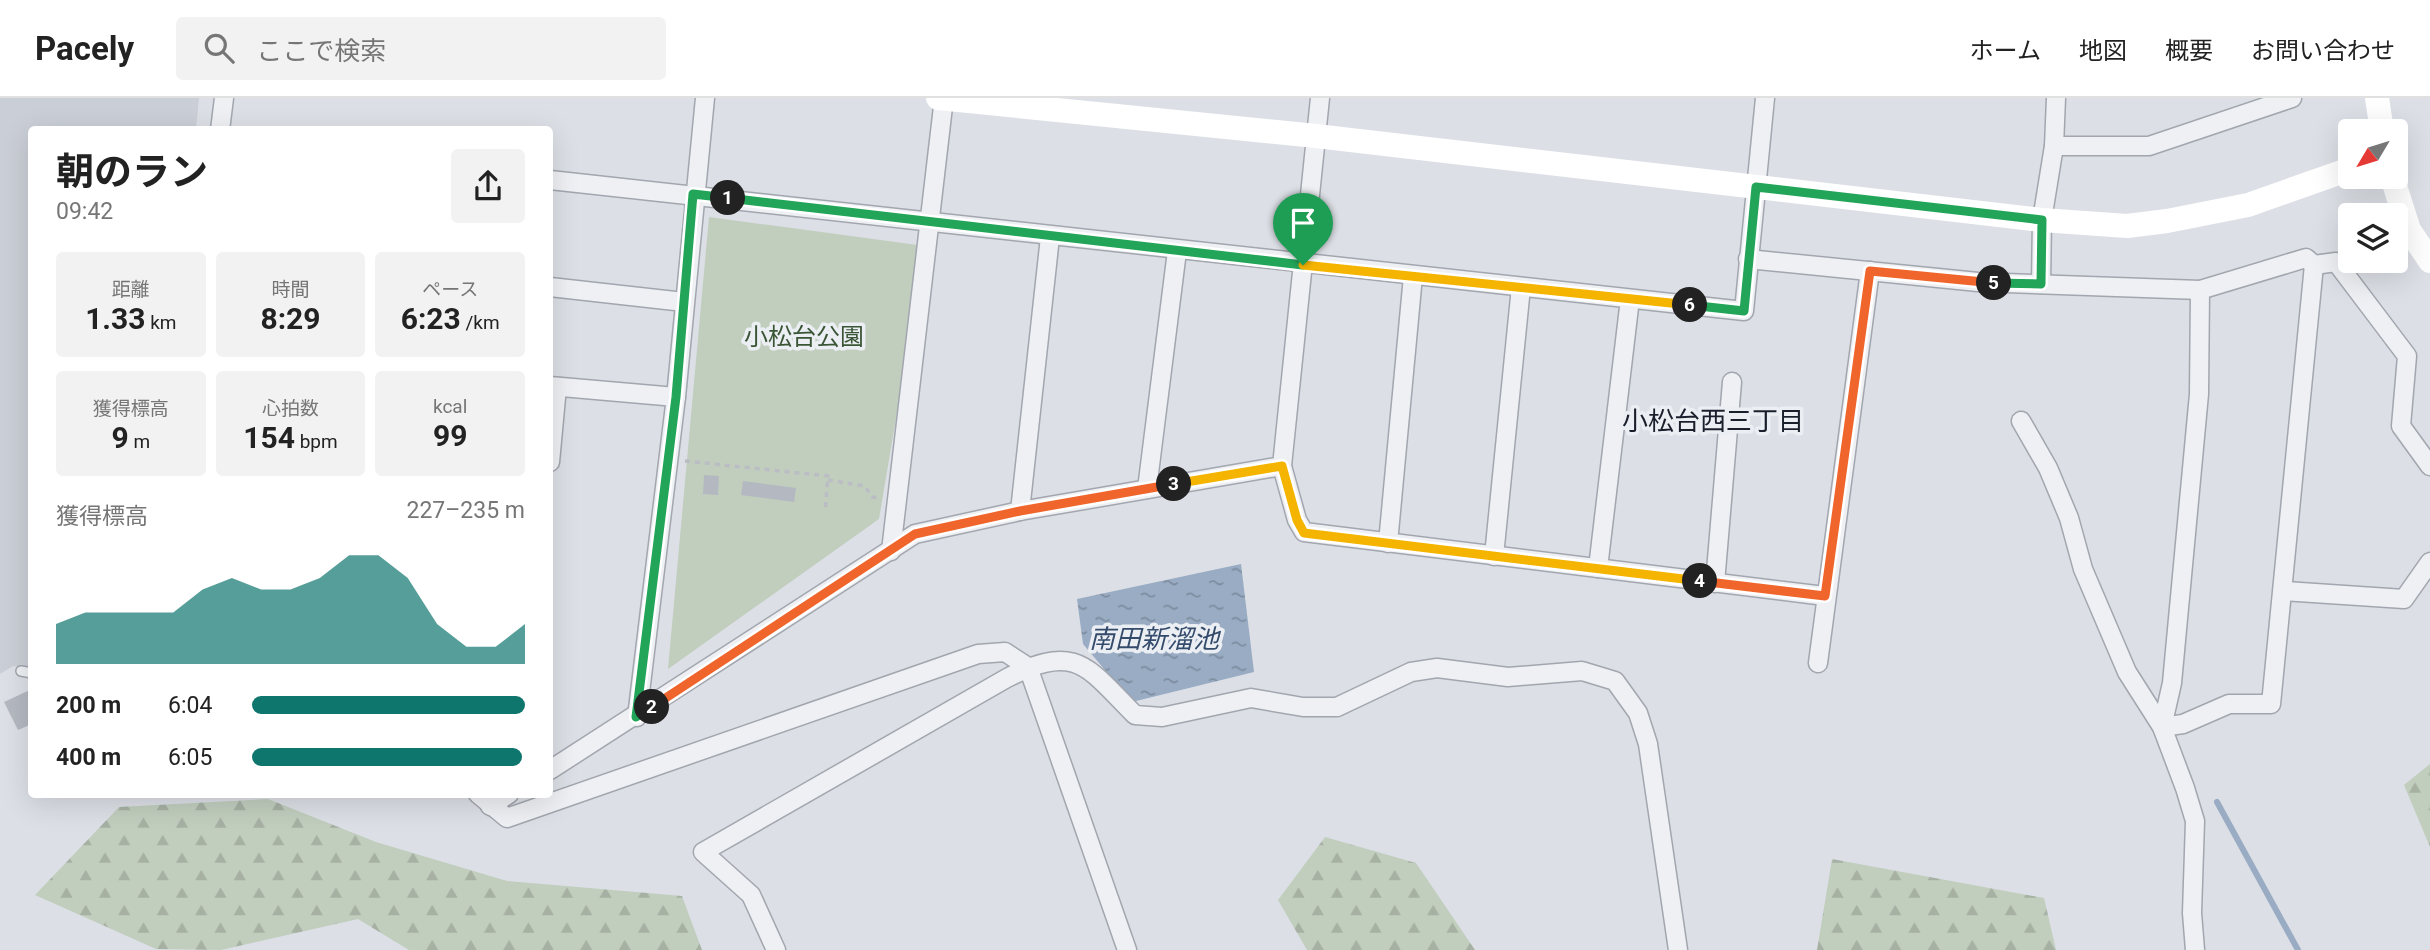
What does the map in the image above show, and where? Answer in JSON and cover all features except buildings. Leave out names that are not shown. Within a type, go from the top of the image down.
[{"type":"street","points":[[220,126],[224,98]]},
{"type":"street","points":[[636,717],[676,397],[693,194],[705,98]]},
{"type":"street","points":[[937,98],[1316,136],[2042,220],[2127,226],[2248,205],[2338,173]]},
{"type":"street","points":[[891,551],[944,98]]},
{"type":"street","points":[[1320,98],[1282,466],[1297,520],[1304,533],[1825,596]]},
{"type":"street","points":[[553,180],[1303,265],[1744,311],[1765,98]]},
{"type":"street","points":[[2041,284],[2042,220],[2054,146],[2056,98]]},
{"type":"street","points":[[2054,146],[2149,146],[2292,98]]},
{"type":"street","points":[[2377,98],[2380,119]]},
{"type":"street","points":[[2396,189],[2409,230],[2430,261]]},
{"type":"street","points":[[1020,511],[1050,237]]},
{"type":"street","points":[[1147,489],[1177,251]]},
{"type":"street","points":[[1748,259],[1978,282],[2200,290],[2306,258],[2314,265],[2336,262],[2407,356],[2401,426],[2430,466]]},
{"type":"street","points":[[2162,727],[2183,724],[2229,704],[2271,704],[2314,265]]},
{"type":"street","points":[[1818,663],[1870,271]]},
{"type":"street","points":[[1388,543],[1413,276]]},
{"type":"street","points":[[553,288],[684,302]]},
{"type":"street","points":[[1494,556],[1521,288]]},
{"type":"street","points":[[2162,727],[2172,683],[2199,394],[2200,290]]},
{"type":"street","points":[[1598,568],[1630,299]]},
{"type":"street","points":[[1716,583],[1731,382]]},
{"type":"street","points":[[553,386],[676,397]]},
{"type":"street","points":[[2021,421],[2048,468],[2069,518],[2083,569],[2127,673],[2162,727],[2195,821],[2192,914],[2195,950]]},
{"type":"street","points":[[553,768],[636,717],[915,534],[1020,511],[1282,466]]},
{"type":"street","points":[[2284,592],[2404,599],[2430,562]]},
{"type":"street","points":[[484,800],[507,818],[978,654],[1005,652],[1028,667],[1127,950]]},
{"type":"street","points":[[776,950],[751,895],[703,852],[1028,667],[1062,658],[1086,665],[1135,715],[1162,717],[1251,698],[1303,707],[1337,707],[1411,672],[1437,668],[1508,677],[1582,671],[1615,681],[1638,713],[1648,744],[1678,950]]},
{"type":"path","points":[[676,460],[828,476],[825,512]]},
{"type":"path","points":[[828,480],[865,486]]},
{"type":"shaded area","points":[[0,98],[199,98],[196,126],[28,126],[28,668],[13,666],[0,674]]},
{"type":"green space","name":"小松台公園","points":[[709,217],[925,246],[879,519],[668,669]]},
{"type":"green space","points":[[2430,764],[2430,847],[2404,785]]},
{"type":"green space","points":[[268,799],[376,842],[507,881],[682,896],[702,950],[409,950],[358,919],[221,950],[156,949],[35,895],[119,807]]},
{"type":"green space","points":[[1325,837],[1416,863],[1475,950],[1307,950],[1278,900]]},
{"type":"green space","points":[[1832,859],[2044,898],[2056,950],[1817,950]]},
{"type":"water","name":"南田新溜池","points":[[1241,564],[1254,672],[1132,702],[1083,644],[1077,599]]},
{"type":"waterway","points":[[2217,802],[2298,950]]},
{"type":"district","name":"小松台西三丁目","points":[[1713,421]]},
{"type":"route","points":[[1756,187],[2042,220],[2041,284],[1978,282],[1870,271],[1825,596],[1304,533],[1297,520],[1282,466],[1020,511],[915,534],[636,717],[676,397],[693,194],[1303,265],[1744,311],[1756,187]]}]
